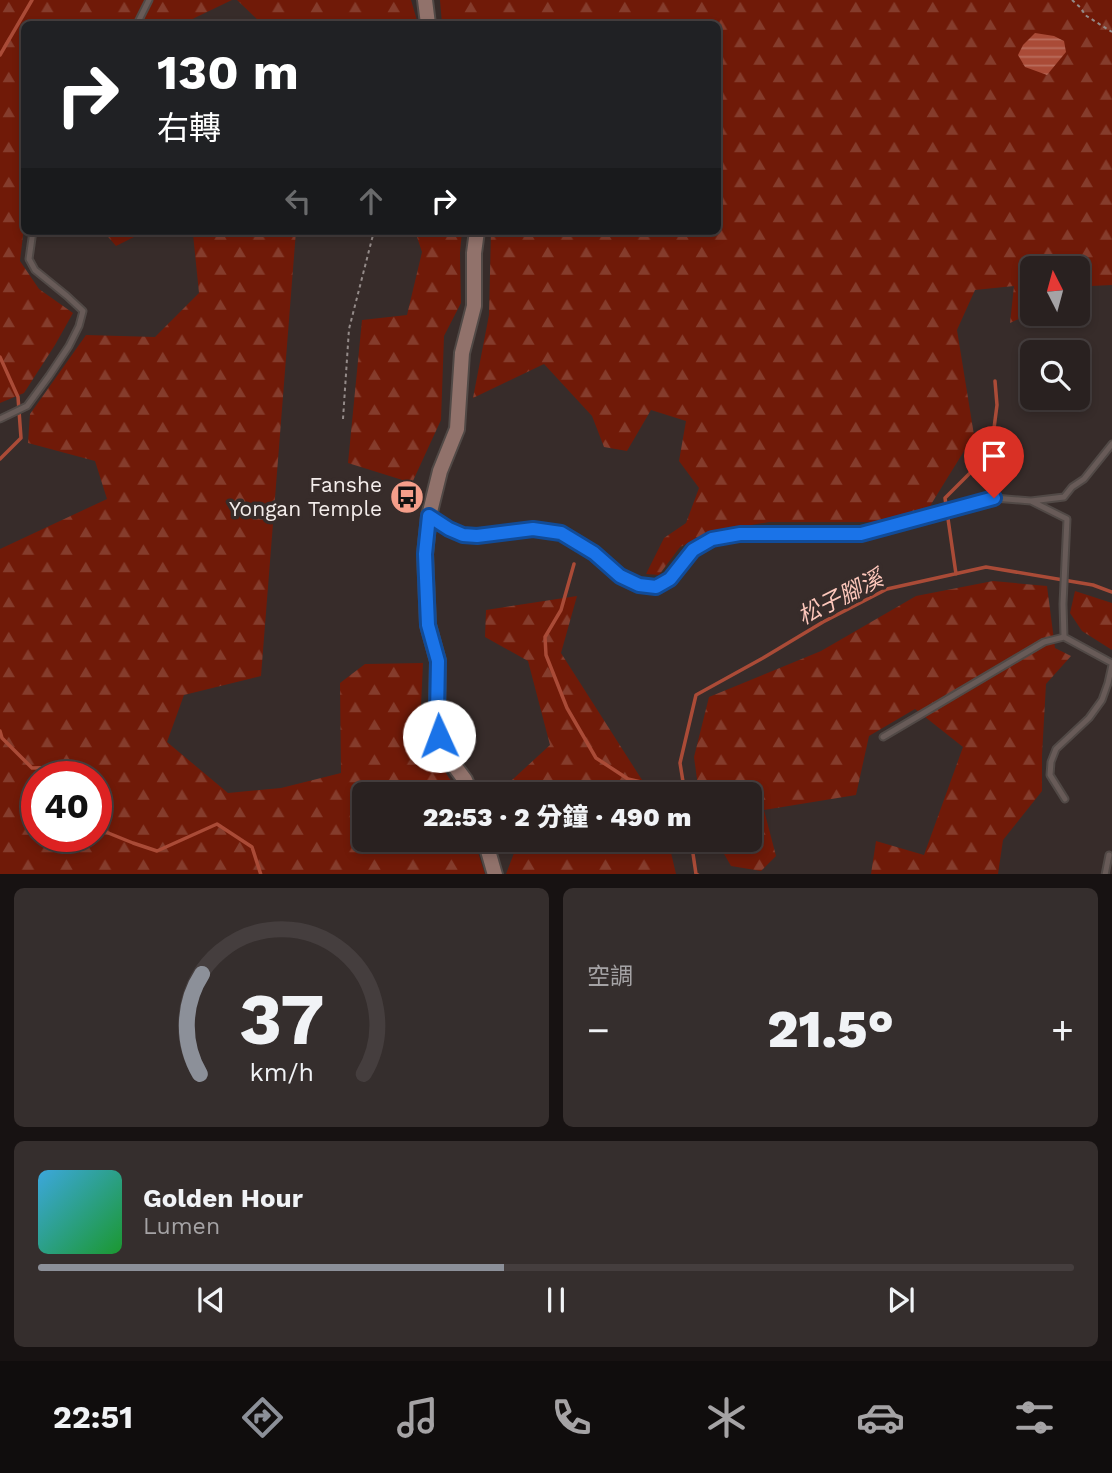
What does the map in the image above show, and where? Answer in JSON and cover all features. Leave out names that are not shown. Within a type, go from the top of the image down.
[{"type":"street","points":[[425,0],[428,21]]},
{"type":"street","points":[[466,782],[448,757],[439,736],[438,661],[428,625],[425,554],[429,516],[440,471],[457,429],[463,354],[474,306],[476,235]]},
{"type":"street","points":[[489,852],[495,874]]},
{"type":"lane","points":[[138,21],[149,0]]},
{"type":"lane","points":[[0,419],[26,406],[69,346],[83,311],[35,270],[29,260],[32,235]]},
{"type":"lane","points":[[429,516],[463,535],[477,536],[533,529],[561,533],[594,553],[620,576],[639,585],[656,587],[670,579],[693,550],[712,539],[740,534],[861,534],[994,498],[1031,501],[1064,497],[1084,479],[1112,444]]},
{"type":"lane","points":[[1031,501],[1067,519],[1063,604],[1065,637]]},
{"type":"lane","points":[[883,737],[1044,642],[1065,637],[1112,664],[1102,700],[1090,718],[1056,749],[1051,762],[1050,775],[1065,799]]},
{"type":"lane","points":[[1105,874],[1109,855]]},
{"type":"path","points":[[1072,0],[1082,8],[1085,15],[1112,32]]},
{"type":"path","points":[[343,419],[349,329],[373,235]]},
{"type":"green space","points":[[0,0],[232,0],[188,21],[21,21],[23,235],[20,261],[39,289],[73,313],[24,393],[0,403]]},
{"type":"green space","points":[[237,0],[411,0],[417,21],[259,21]]},
{"type":"green space","points":[[440,0],[1112,0],[1112,285],[1090,286],[1090,256],[1020,256],[1020,318],[1010,323],[1014,286],[975,290],[957,330],[974,435],[930,506],[882,522],[769,522],[711,532],[680,547],[659,575],[646,574],[664,538],[686,523],[699,488],[679,461],[686,421],[651,410],[627,451],[604,447],[592,416],[544,364],[473,398],[489,315],[491,235],[721,235],[721,21],[442,21]]},
{"type":"green space","points":[[106,235],[138,235],[116,246]]},
{"type":"green space","points":[[193,235],[296,235],[261,676],[184,695],[167,742],[228,793],[281,788],[341,773],[340,683],[365,664],[423,663],[421,706],[431,749],[452,782],[352,782],[352,852],[478,852],[485,874],[0,874],[0,549],[107,499],[95,461],[28,443],[30,414],[86,335],[155,337],[199,293]]},
{"type":"green space","points":[[416,235],[462,235],[461,303],[444,336],[441,420],[412,483],[348,463],[362,320],[407,315],[422,252]]},
{"type":"green space","points":[[993,581],[1047,586],[1055,648],[1071,656],[1046,684],[1042,791],[1003,840],[998,874],[871,874],[876,841],[924,855],[963,747],[915,709],[869,736],[856,795],[764,810],[776,856],[761,871],[731,866],[723,852],[762,852],[762,782],[697,782],[694,757],[709,697],[821,651],[916,596]]},
{"type":"green space","points":[[1075,591],[1112,603],[1112,650],[1082,631],[1070,613]]},
{"type":"green space","points":[[577,596],[561,653],[643,782],[512,782],[550,745],[528,661],[485,637],[486,610]]},
{"type":"green space","points":[[514,852],[671,852],[676,874],[506,874]]},
{"type":"shaded area","points":[[1035,33],[1054,36],[1064,41],[1066,52],[1047,75],[1025,67],[1018,55],[1023,45]]},
{"type":"waterway","points":[[0,55],[32,0]]},
{"type":"waterway","points":[[0,357],[18,397],[21,438],[0,459]]},
{"type":"waterway","points":[[956,574],[945,498],[973,470],[993,436],[997,405],[995,381]]},
{"type":"waterway","points":[[574,564],[561,610],[545,637],[546,655],[567,708],[596,758],[628,779],[641,782]]},
{"type":"waterway","name":"松子腳溪","points":[[683,782],[680,763],[696,695],[823,622],[887,589],[986,567],[1093,585],[1112,592]]},
{"type":"waterway","points":[[0,731],[2,738],[25,761]]},
{"type":"waterway","points":[[112,834],[157,851],[217,824],[252,847],[261,874]]},
{"type":"waterway","name":"松子腳溪","points":[[693,852],[696,874]]},
{"type":"place","name":"Fanshe Yongan Temple","points":[[407,497]]},
{"type":"route","points":[[439,736],[438,661],[428,625],[425,554],[429,516],[463,535],[477,536],[533,529],[561,533],[594,553],[620,576],[639,585],[656,587],[670,579],[693,550],[712,539],[740,534],[861,534],[994,498]]}]
